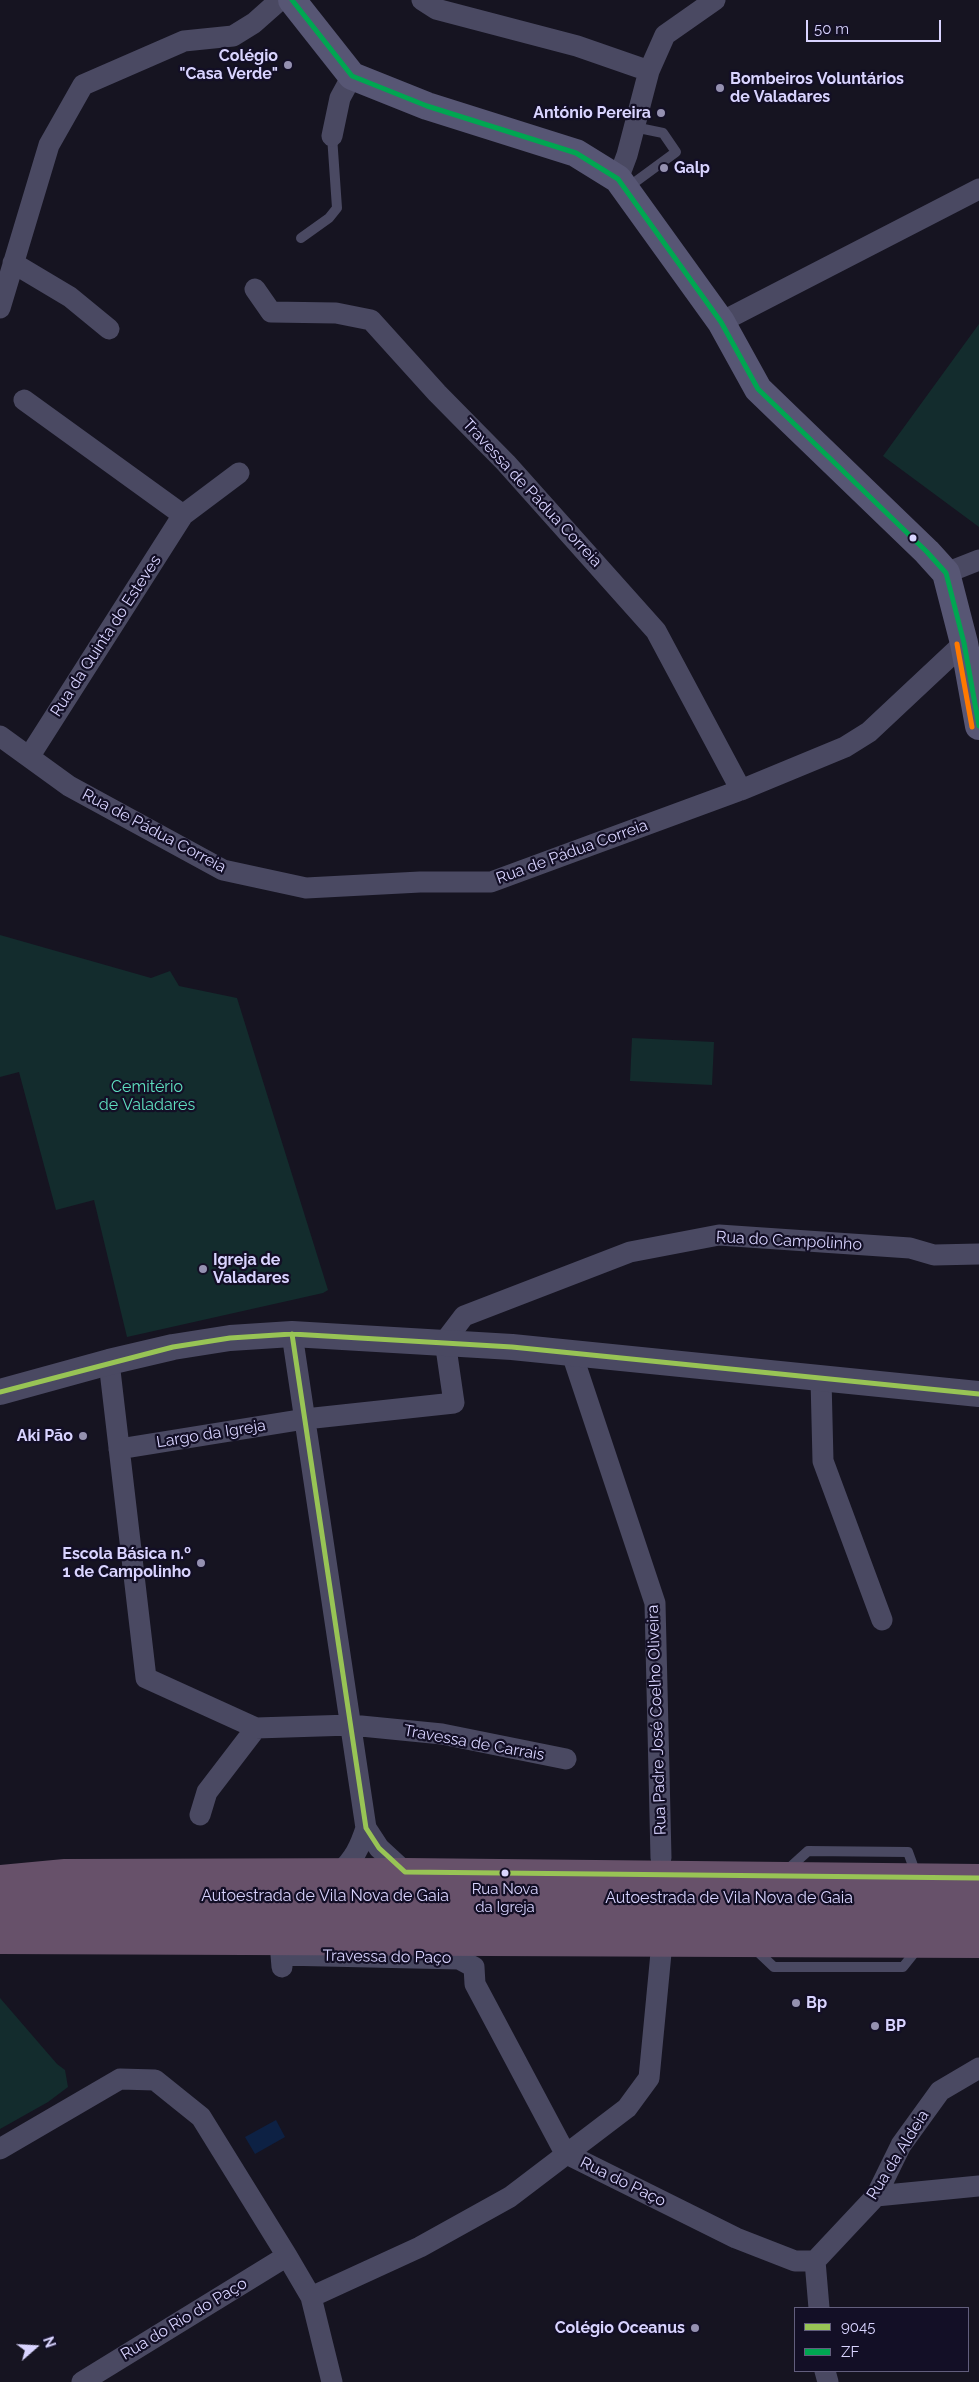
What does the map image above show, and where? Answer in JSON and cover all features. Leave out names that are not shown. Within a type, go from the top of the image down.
[{"type":"highway","points":[[0,1879],[65,1873],[340,1872],[979,1878]]},
{"type":"highway","name":"Autoestrada de Vila Nova de Gaia","points":[[0,1895],[979,1899]]},
{"type":"highway","name":"Autoestrada de Vila Nova de Gaia","points":[[0,1919],[979,1923]]},
{"type":"highway","points":[[0,1940],[979,1944]]},
{"type":"main road","points":[[292,0],[352,76],[427,106],[576,153],[622,184],[721,322],[758,389],[927,552],[946,573],[972,644],[979,726]]},
{"type":"street","points":[[0,308],[49,145],[83,85],[184,41],[233,36],[254,23],[280,0]]},
{"type":"street","points":[[422,0],[436,9],[577,46],[649,71]]},
{"type":"street","points":[[622,184],[627,155],[649,71],[666,35],[715,0]]},
{"type":"street","points":[[332,136],[340,98],[352,76]]},
{"type":"street","points":[[721,322],[979,189]]},
{"type":"street","points":[[13,263],[70,297],[109,329]]},
{"type":"street","name":"Travessa de Pádua Correia","points":[[255,289],[270,312],[336,313],[372,320],[437,393],[506,463],[656,631],[741,790]]},
{"type":"street","points":[[24,400],[183,515],[239,473]]},
{"type":"street","name":"Rua da Quinta do Esteves","points":[[29,757],[183,515]]},
{"type":"street","points":[[946,573],[979,560]]},
{"type":"street","name":"Rua de Pádua Correia","points":[[0,736],[69,786],[223,870],[306,888],[420,882],[491,882],[741,790],[845,747],[869,732],[972,644]]},
{"type":"street","name":"Rua do Campolinho","points":[[445,1342],[464,1316],[474,1312],[630,1252],[719,1235],[910,1248],[934,1255],[979,1254]]},
{"type":"street","points":[[292,1334],[366,1828],[379,1848],[405,1872]]},
{"type":"street","points":[[0,1392],[108,1362],[173,1347],[230,1338],[292,1334],[445,1342],[979,1394]]},
{"type":"street","points":[[305,1419],[454,1403],[445,1342]]},
{"type":"street","name":"Rua Padre José Coelho Oliveira","points":[[572,1354],[655,1603],[661,1858]]},
{"type":"street","points":[[108,1362],[146,1678],[256,1728],[207,1792],[200,1814]]},
{"type":"street","points":[[821,1379],[823,1461],[882,1620]]},
{"type":"street","name":"Largo da Igreja","points":[[119,1449],[305,1419]]},
{"type":"street","name":"Travessa de Carrais","points":[[256,1728],[351,1725],[442,1734],[566,1759]]},
{"type":"street","points":[[340,1872],[354,1858],[360,1848],[366,1828]]},
{"type":"street","points":[[565,2153],[626,2108],[649,2078],[661,1953]]},
{"type":"street","name":"Travessa do Paço","points":[[282,1967],[281,1955],[459,1959],[474,1967],[475,1984],[565,2153]]},
{"type":"street","name":"Rua da Aldeia","points":[[815,2261],[876,2196],[901,2145],[940,2091],[979,2068]]},
{"type":"street","points":[[0,2149],[120,2079],[155,2080],[201,2117],[287,2256],[311,2297],[332,2382]]},
{"type":"street","name":"Rua do Paço","points":[[311,2297],[420,2247],[510,2197],[565,2153],[736,2238],[795,2261],[815,2261]]},
{"type":"street","points":[[876,2196],[979,2186]]},
{"type":"street","name":"Rua do Rio do Paço","points":[[82,2382],[287,2256]]},
{"type":"street","points":[[815,2261],[819,2307]]},
{"type":"lane","points":[[622,184],[676,152],[663,133],[634,127]]},
{"type":"lane","points":[[301,238],[329,218],[337,208],[332,136]]},
{"type":"green space","points":[[979,324],[979,527],[883,456]]},
{"type":"green space","name":"Cemitério de Valadares","points":[[0,935],[151,978],[170,971],[179,986],[237,998],[328,1290],[323,1293],[127,1337],[94,1200],[56,1210],[19,1072],[0,1077]]},
{"type":"green space","points":[[632,1038],[714,1042],[712,1085],[630,1081]]},
{"type":"green space","points":[[0,1998],[57,2064],[65,2070],[68,2087],[48,2102],[0,2129]]},
{"type":"water","points":[[276,2120],[285,2137],[255,2154],[245,2137]]},
{"type":"transit line","name":"ZF","points":[[292,0],[352,76],[427,106],[576,153],[618,179],[721,322],[758,389],[927,552],[946,573],[964,643],[979,726]]},
{"type":"transit line","points":[[957,644],[972,727]]},
{"type":"transit line","name":"9045","points":[[292,1334],[366,1828],[379,1848],[405,1872],[979,1878]]},
{"type":"transit line","name":"9045","points":[[0,1392],[173,1347],[230,1338],[292,1334],[512,1347],[979,1394]]},
{"type":"place","name":"Colégio \"Casa Verde\"","points":[[288,65]]},
{"type":"place","name":"Bombeiros Voluntários de Valadares","points":[[720,88]]},
{"type":"place","name":"António Pereira","points":[[661,113]]},
{"type":"place","name":"Galp","points":[[664,168]]},
{"type":"place","name":"Igreja de Valadares","points":[[203,1269]]},
{"type":"place","name":"Aki Pão","points":[[83,1436]]},
{"type":"place","name":"Escola Básica n.º 1 de Campolinho","points":[[201,1563]]},
{"type":"place","name":"Rua Nova da Igreja","points":[[505,1873]]},
{"type":"place","name":"Bp","points":[[796,2003]]},
{"type":"place","name":"BP","points":[[875,2026]]},
{"type":"place","name":"Colégio Oceanus","points":[[695,2328]]}]
